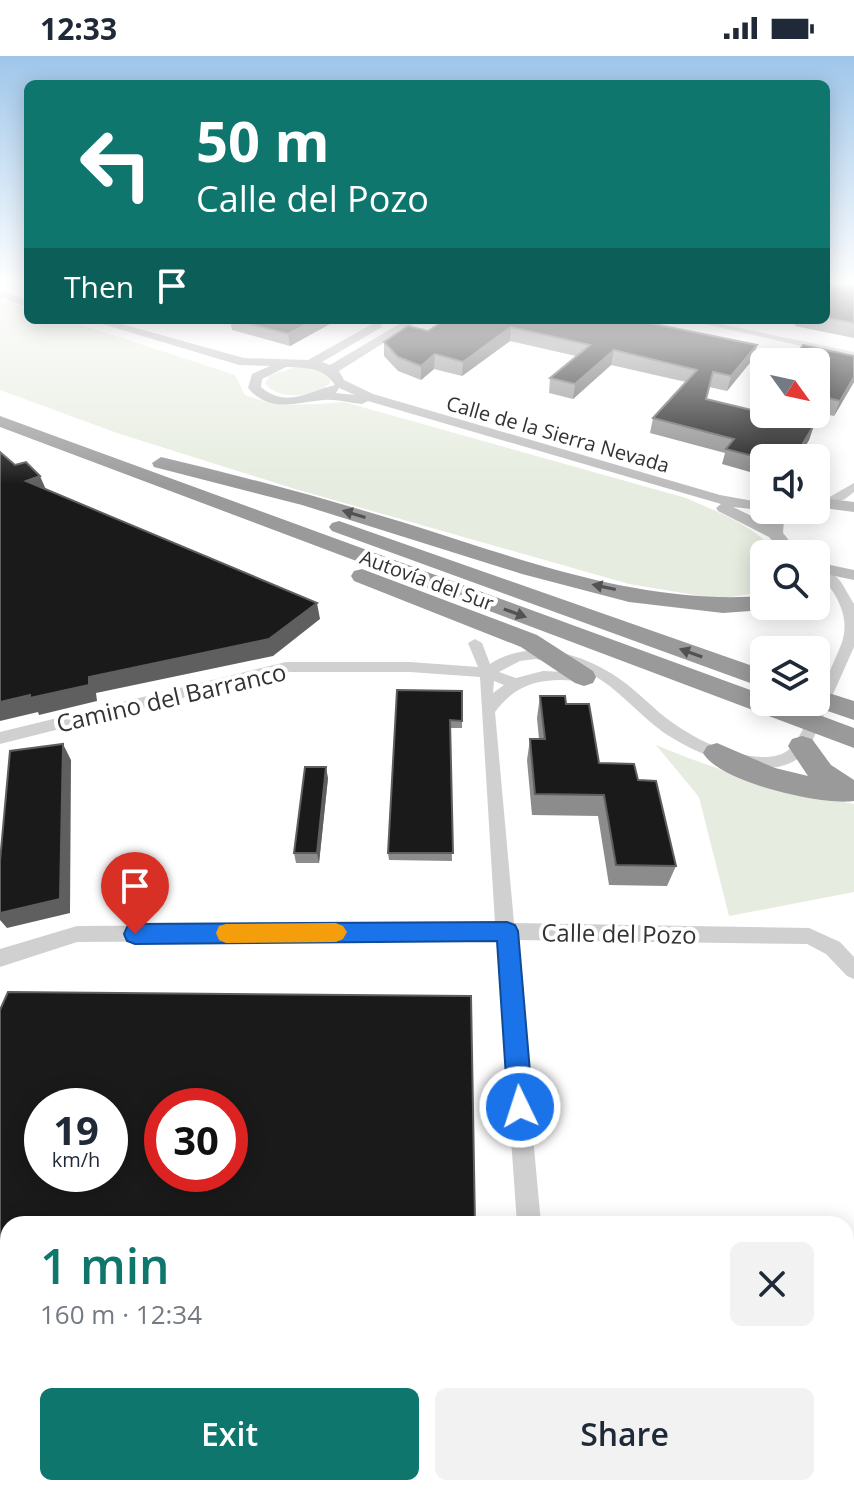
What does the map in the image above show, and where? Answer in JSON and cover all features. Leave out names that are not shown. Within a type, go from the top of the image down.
[{"type":"highway","name":"Autovía del Sur","points":[[0,405],[151,468],[854,738]]},
{"type":"highway","name":"Autovía del Sur","points":[[0,421],[151,468],[750,674]]},
{"type":"highway","points":[[151,468],[304,498],[592,585],[706,604],[750,605]]},
{"type":"highway","points":[[151,468],[178,497],[282,543],[529,641],[584,677]]},
{"type":"highway","points":[[439,607],[467,628],[475,643]]},
{"type":"highway","points":[[830,693],[854,711]]},
{"type":"highway","points":[[802,746],[812,764],[823,775],[852,792]]},
{"type":"highway","points":[[717,753],[749,770],[789,784],[829,792],[852,792]]},
{"type":"main road","points":[[190,351],[227,362],[256,377],[286,365]]},
{"type":"main road","points":[[205,351],[243,362],[286,365],[310,364],[332,351]]},
{"type":"main road","points":[[323,396],[333,391],[335,376],[370,351]]},
{"type":"main road","points":[[310,364],[335,376],[354,391],[724,501],[750,506]]},
{"type":"main road","name":"Calle de la Sierra Nevada","points":[[256,377],[254,388],[272,399],[294,401],[323,396],[370,402],[718,505],[775,534]]},
{"type":"main road","points":[[830,503],[854,507]]},
{"type":"main road","points":[[776,524],[775,534],[780,540]]},
{"type":"main road","points":[[830,570],[854,575]]},
{"type":"street","points":[[830,500],[841,497],[854,486]]},
{"type":"street","points":[[830,580],[845,596],[850,607],[852,635],[830,677]]},
{"type":"street","points":[[475,643],[487,673],[528,1216]]},
{"type":"street","points":[[487,673],[514,657],[556,657],[587,666],[602,674],[674,732],[717,753],[754,762],[774,762],[793,757],[802,746],[813,716]]},
{"type":"street","name":"Camino del Barranco","points":[[0,738],[286,667],[410,667],[487,673]]},
{"type":"street","points":[[487,673],[514,683]]},
{"type":"street","points":[[488,711],[514,683],[537,675],[584,677],[652,716]]},
{"type":"street","name":"Calle del Pozo","points":[[0,958],[77,934],[507,931],[809,936],[833,948],[854,970]]},
{"type":"shaded area","points":[[0,351],[162,351],[235,375],[245,395],[257,399],[294,404],[344,402],[686,498],[723,514],[764,540],[750,540],[750,594],[719,599],[629,584],[295,489],[117,433],[0,390]]},
{"type":"shaded area","points":[[296,367],[315,368],[331,378],[330,383],[315,392],[298,396],[280,393],[265,384],[270,375]]},
{"type":"shaded area","points":[[656,745],[753,780],[854,804],[854,892],[729,916],[699,797]]},
{"type":"building","points":[[393,351],[478,351],[463,362],[435,354],[421,366],[398,357]]},
{"type":"building","points":[[582,351],[613,351],[575,384],[550,378]]},
{"type":"building","points":[[619,351],[750,351],[731,376],[713,372],[706,399],[750,410],[750,428],[812,428],[802,444],[750,444],[750,455],[726,449],[734,439],[653,418],[697,370]]},
{"type":"building","points":[[830,351],[854,356],[854,377],[840,401],[830,398]]},
{"type":"building","points":[[0,452],[15,465],[26,462],[40,476],[26,481],[317,603],[269,639],[89,677],[89,685],[0,702]]},
{"type":"building","points":[[397,690],[462,691],[462,721],[450,720],[453,853],[388,853]]},
{"type":"building","points":[[540,696],[565,696],[566,704],[589,704],[599,763],[634,764],[638,780],[656,781],[676,866],[616,865],[604,795],[535,794],[530,739],[545,739]]},
{"type":"building","points":[[63,744],[60,899],[0,913],[0,861],[10,751]]},
{"type":"building","points":[[305,767],[326,767],[317,853],[294,853]]},
{"type":"building","points":[[8,992],[471,996],[475,1216],[0,1216],[0,1010]]},
{"type":"slow traffic","points":[[226,933],[336,932]]},
{"type":"route","points":[[135,934],[507,931],[520,1107]]}]
